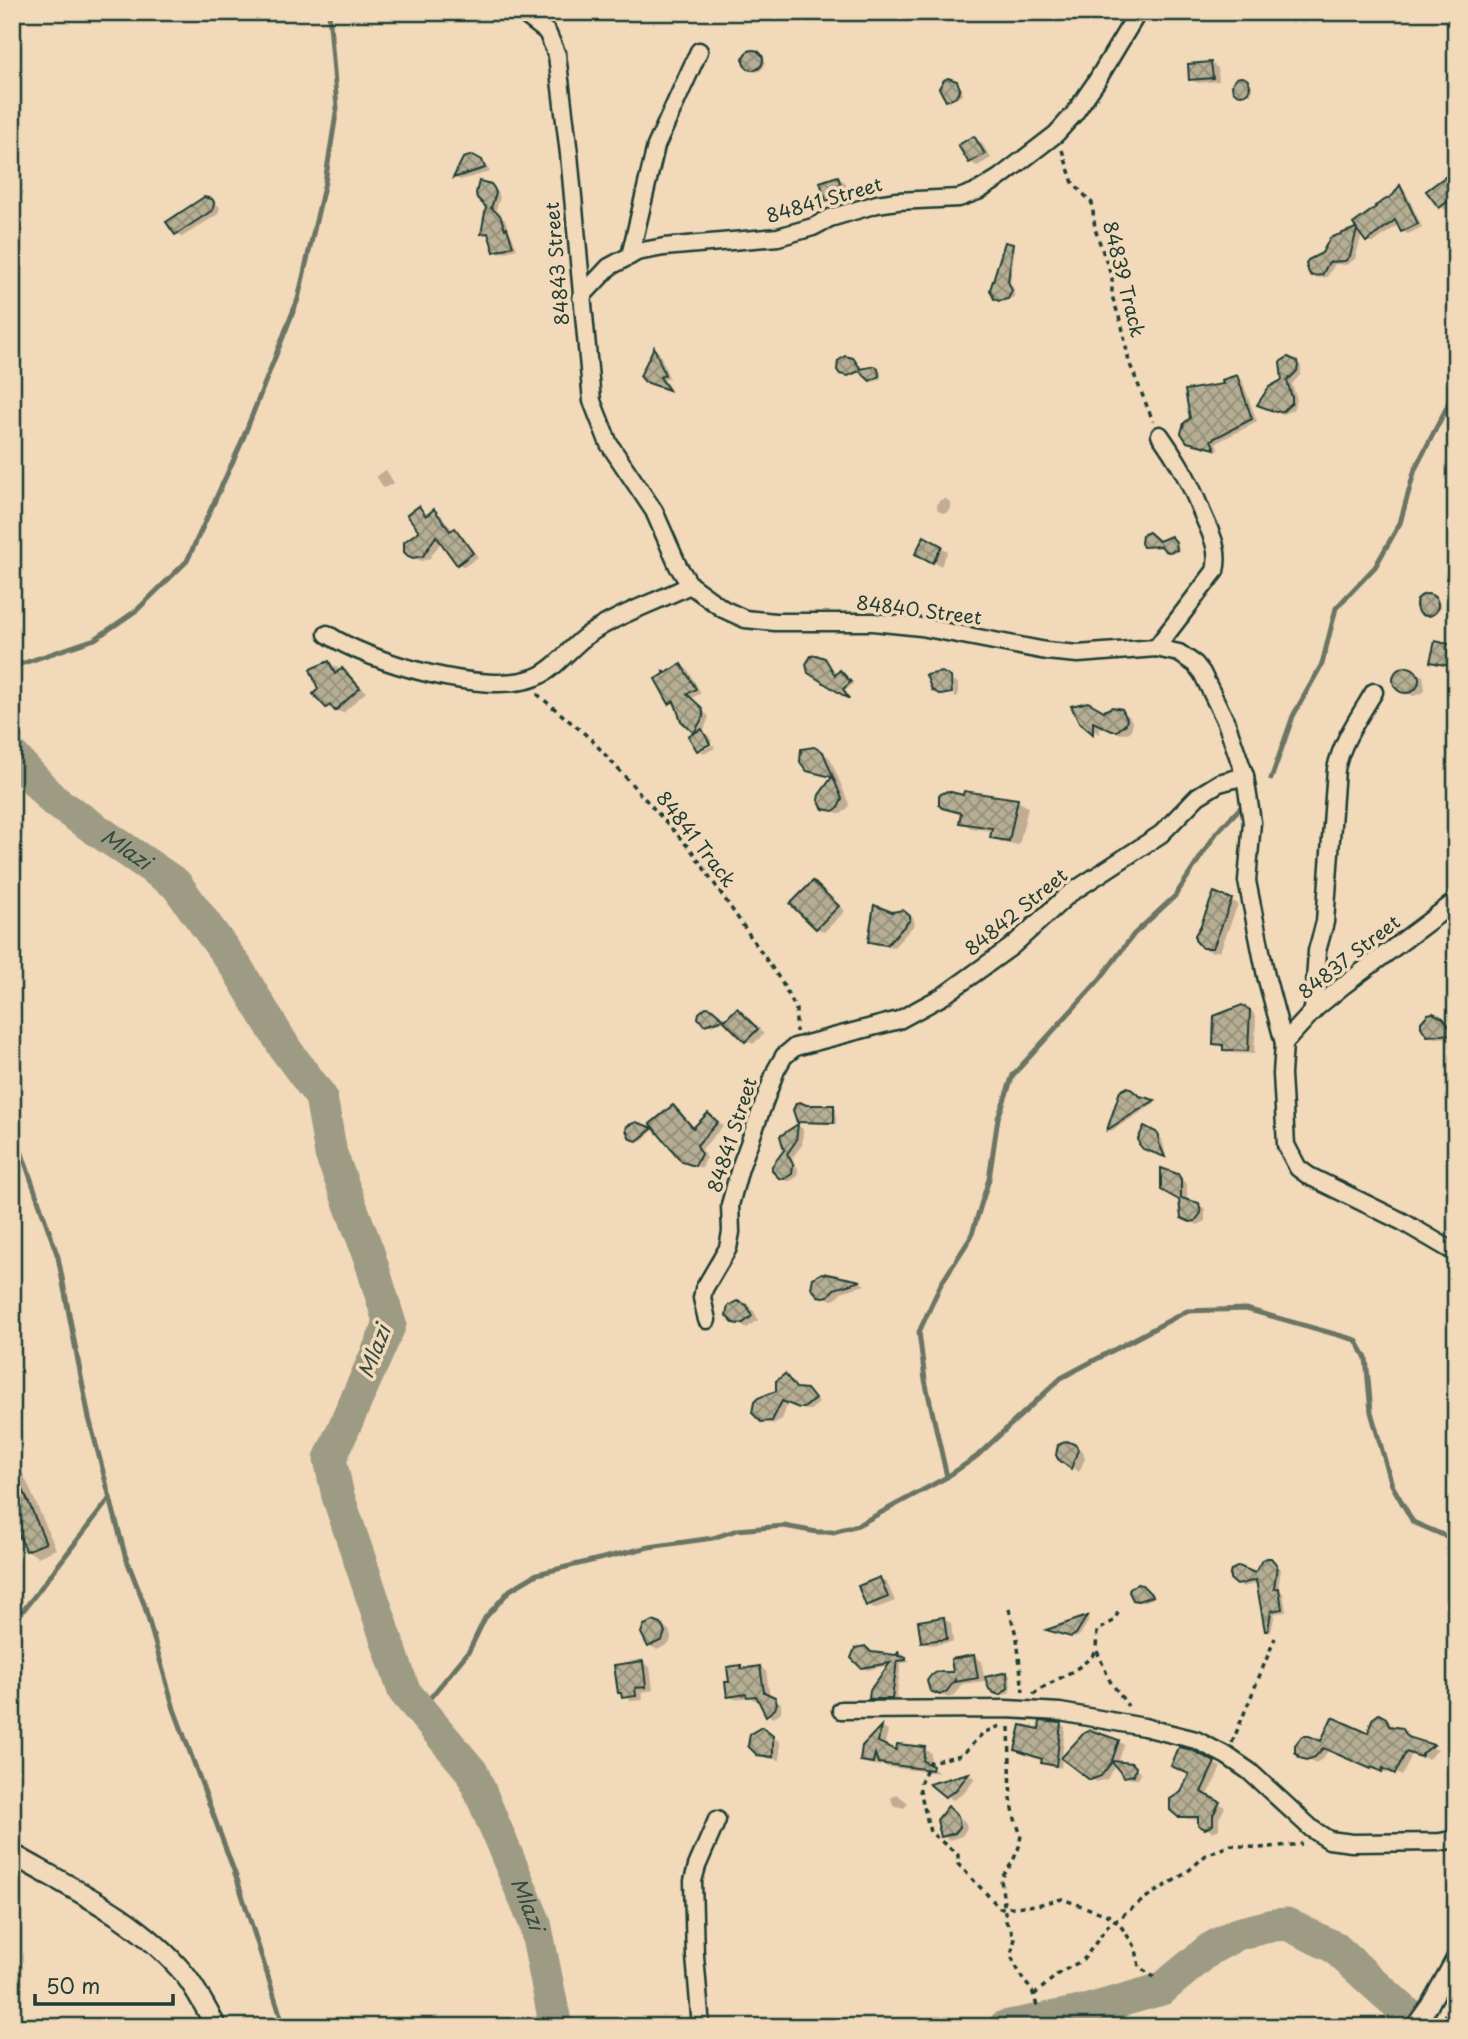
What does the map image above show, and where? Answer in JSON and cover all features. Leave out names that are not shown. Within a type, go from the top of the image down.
[{"type":"street","name":"84843 Street","points":[[521,12],[547,32],[555,45],[557,55],[592,401],[609,444],[654,512]]},
{"type":"street","name":"84841 Street","points":[[581,297],[608,267],[637,252],[664,247],[778,237],[813,227],[841,214],[887,202],[959,198],[999,178],[1056,134],[1074,114],[1138,12]]},
{"type":"street","points":[[630,256],[656,146],[699,51]]},
{"type":"street","points":[[1156,648],[1215,570],[1217,553],[1188,477],[1160,435]]},
{"type":"street","name":"84840 Street","points":[[654,512],[678,566],[690,585],[723,609],[745,619],[775,622],[885,623],[934,629],[1046,651],[1078,654],[1156,648],[1179,653],[1195,664],[1226,722],[1245,776],[1252,822],[1247,881],[1266,976],[1284,1042]]},
{"type":"street","points":[[327,634],[340,643],[408,667],[476,683],[523,681],[546,672],[569,649],[592,632],[690,585]]},
{"type":"street","points":[[1313,1011],[1317,951],[1325,922],[1336,769],[1347,737],[1374,692]]},
{"type":"street","name":"84842 Street","points":[[795,1047],[900,1020],[943,996],[1011,947],[1069,894],[1161,834],[1198,796],[1219,783],[1245,776]]},
{"type":"street","name":"84837 Street","points":[[1284,1042],[1313,1011],[1344,985],[1456,901]]},
{"type":"street","points":[[1284,1042],[1283,1125],[1286,1145],[1298,1168],[1309,1177],[1404,1222],[1456,1253]]},
{"type":"street","name":"84841 Street","points":[[707,1320],[702,1298],[704,1289],[728,1248],[732,1232],[730,1205],[740,1168],[776,1070],[784,1056],[795,1047]]},
{"type":"street","points":[[841,1710],[1013,1709],[1060,1712],[1144,1727],[1196,1741],[1227,1756],[1249,1771],[1312,1829],[1329,1840],[1352,1843],[1440,1842],[1456,1839]]},
{"type":"street","points":[[701,2027],[695,1956],[693,1881],[717,1820]]},
{"type":"street","points":[[12,1854],[118,1914],[153,1943],[186,1976],[216,2027]]},
{"type":"street","points":[[1414,2027],[1456,1957]]},
{"type":"path","name":"84839 Track","points":[[1056,134],[1073,183],[1092,203],[1095,229],[1112,278],[1112,296],[1122,326],[1129,362],[1160,435]]},
{"type":"path","name":"84841 Track","points":[[523,681],[592,739],[692,851],[760,947],[796,1009],[795,1047]]},
{"type":"path","points":[[1009,1609],[1017,1639],[1023,1699],[1013,1709]]},
{"type":"path","points":[[1118,1612],[1115,1620],[1097,1631],[1097,1651],[1110,1681],[1144,1727]]},
{"type":"path","points":[[1227,1756],[1275,1638]]},
{"type":"path","points":[[1013,1709],[1048,1684],[1083,1667],[1097,1651]]},
{"type":"path","points":[[1038,2009],[1034,1995],[1011,1956],[1015,1938],[1006,1921],[1004,1907],[1001,1880],[1012,1863],[1021,1835],[1014,1819],[1011,1798],[1010,1720],[983,1733],[962,1755],[930,1762],[919,1786],[930,1832],[958,1855],[958,1864],[1000,1908],[1004,1907],[1037,1906],[1062,1899],[1110,1916],[1136,1948],[1139,1967],[1154,1977]]},
{"type":"path","points":[[1034,1995],[1059,1973],[1083,1959],[1108,1926],[1186,1873],[1206,1855],[1231,1845],[1259,1849],[1329,1840]]},
{"type":"building","points":[[749,50],[757,50],[763,60],[757,70],[749,70],[743,64],[743,56]]},
{"type":"building","points":[[1211,62],[1213,78],[1189,80],[1188,64]]},
{"type":"building","points":[[1237,77],[1245,77],[1250,86],[1248,93],[1237,95],[1232,90],[1232,82]]},
{"type":"building","points":[[948,78],[957,81],[960,89],[956,97],[946,101],[939,88]]},
{"type":"building","points":[[974,136],[985,154],[969,163],[958,145]]},
{"type":"building","points":[[473,155],[482,160],[485,168],[453,178],[463,158]]},
{"type":"building","points":[[838,176],[844,195],[826,201],[820,182]]},
{"type":"building","points":[[1445,177],[1456,195],[1439,208],[1426,191]]},
{"type":"building","points":[[479,181],[491,184],[494,188],[496,193],[491,208],[500,215],[513,246],[494,252],[488,233],[481,234],[486,207],[477,198]]},
{"type":"building","points":[[1400,185],[1418,224],[1401,232],[1395,220],[1366,242],[1357,230],[1350,256],[1345,261],[1329,262],[1322,275],[1312,276],[1309,273],[1306,264],[1308,260],[1322,253],[1330,238],[1356,228],[1353,224],[1393,195]]},
{"type":"building","points":[[204,197],[212,199],[213,210],[175,235],[166,222]]},
{"type":"building","points":[[1005,242],[1013,244],[1008,281],[1012,291],[1008,299],[999,301],[994,299],[990,290]]},
{"type":"building","points":[[654,347],[665,375],[660,377],[669,390],[645,382],[640,376]]},
{"type":"building","points":[[845,356],[853,358],[861,369],[875,366],[879,376],[870,381],[859,371],[848,376],[840,374],[837,370],[838,361]]},
{"type":"building","points":[[1288,357],[1297,361],[1298,366],[1297,371],[1287,381],[1292,403],[1283,411],[1276,412],[1257,405],[1269,387],[1282,380],[1280,362]]},
{"type":"building","points":[[1237,375],[1252,419],[1211,440],[1215,449],[1187,442],[1181,433],[1184,423],[1190,418],[1185,390],[1223,384],[1222,380]]},
{"type":"building","points":[[419,506],[426,516],[434,509],[450,531],[455,528],[473,553],[457,565],[436,536],[423,556],[408,556],[404,552],[404,542],[419,531],[407,515]]},
{"type":"building","points":[[1149,532],[1159,541],[1171,536],[1176,542],[1177,550],[1169,552],[1161,546],[1143,547],[1142,535]]},
{"type":"building","points":[[924,536],[942,546],[933,563],[915,554]]},
{"type":"building","points":[[1427,594],[1435,597],[1438,605],[1435,613],[1427,616],[1419,613],[1416,605],[1419,597]]},
{"type":"building","points":[[1435,641],[1454,645],[1450,666],[1430,662]]},
{"type":"building","points":[[811,656],[825,658],[835,675],[840,670],[851,682],[843,689],[849,699],[808,673],[806,664]]},
{"type":"building","points":[[329,661],[335,674],[342,668],[360,688],[335,711],[330,705],[326,708],[313,694],[318,689],[310,669]]},
{"type":"building","points":[[681,664],[696,689],[687,694],[703,712],[694,733],[681,721],[674,701],[669,704],[655,679],[664,674],[663,671],[666,673]]},
{"type":"building","points":[[1406,667],[1415,671],[1419,680],[1415,689],[1406,693],[1397,689],[1393,680],[1397,671]]},
{"type":"building","points":[[942,672],[951,677],[952,693],[941,695],[932,690],[926,675]]},
{"type":"building","points":[[1088,702],[1104,711],[1112,707],[1122,709],[1127,719],[1126,724],[1117,731],[1112,731],[1093,722],[1093,734],[1079,722],[1071,706]]},
{"type":"building","points":[[702,729],[710,744],[697,751],[688,736]]},
{"type":"building","points":[[814,747],[823,752],[842,799],[838,808],[833,811],[823,809],[818,800],[832,777],[807,771],[800,762],[801,749]]},
{"type":"building","points":[[947,791],[963,795],[964,791],[1018,799],[1009,841],[990,838],[992,828],[959,823],[961,813],[939,805],[939,795]]},
{"type":"building","points":[[813,881],[839,906],[816,929],[790,904]]},
{"type":"building","points":[[1214,892],[1232,899],[1213,948],[1202,948],[1195,940],[1195,935]]},
{"type":"building","points":[[874,905],[892,912],[903,910],[910,916],[910,920],[887,945],[868,942]]},
{"type":"building","points":[[1242,1005],[1250,1010],[1248,1051],[1223,1050],[1223,1045],[1213,1044],[1214,1016]]},
{"type":"building","points":[[706,1007],[724,1019],[704,1025],[698,1018],[699,1013]]},
{"type":"building","points":[[737,1008],[758,1029],[745,1042],[724,1021]]},
{"type":"building","points":[[1433,1013],[1443,1018],[1455,1034],[1427,1036],[1421,1022],[1428,1014]]},
{"type":"building","points":[[1128,1087],[1140,1096],[1155,1100],[1107,1130],[1120,1091]]},
{"type":"building","points":[[796,1103],[806,1105],[834,1105],[834,1123],[797,1122],[793,1110]]},
{"type":"building","points":[[673,1105],[693,1128],[708,1113],[718,1122],[697,1145],[701,1154],[695,1166],[682,1162],[650,1124]]},
{"type":"building","points":[[636,1122],[653,1128],[637,1141],[630,1139],[626,1130],[627,1126]]},
{"type":"building","points":[[798,1124],[796,1141],[787,1154],[793,1164],[792,1174],[784,1179],[779,1178],[772,1171],[772,1166],[784,1150],[780,1136]]},
{"type":"building","points":[[1144,1126],[1159,1136],[1165,1157],[1143,1149],[1139,1144],[1138,1139]]},
{"type":"building","points":[[1161,1168],[1178,1174],[1181,1179],[1181,1198],[1199,1203],[1201,1213],[1195,1221],[1181,1218],[1179,1200],[1161,1190]]},
{"type":"building","points":[[822,1273],[861,1281],[834,1289],[828,1296],[818,1296],[811,1288],[813,1278]]},
{"type":"building","points":[[737,1301],[747,1305],[752,1316],[738,1324],[726,1316],[728,1306]]},
{"type":"building","points":[[785,1374],[796,1388],[807,1389],[815,1399],[804,1408],[782,1401],[772,1421],[761,1422],[752,1413],[754,1402],[776,1391],[776,1381]]},
{"type":"building","points":[[1067,1441],[1076,1445],[1078,1450],[1071,1469],[1056,1455],[1058,1445]]},
{"type":"building","points":[[12,1464],[46,1543],[26,1551],[12,1520]]},
{"type":"building","points":[[1266,1558],[1271,1558],[1277,1565],[1274,1589],[1279,1588],[1282,1609],[1271,1611],[1268,1631],[1265,1631],[1256,1580],[1237,1585],[1230,1579],[1231,1570],[1239,1566],[1255,1573]]},
{"type":"building","points":[[880,1577],[888,1597],[866,1606],[858,1586]]},
{"type":"building","points":[[1137,1584],[1142,1585],[1153,1596],[1133,1600],[1130,1588]]},
{"type":"building","points":[[1087,1616],[1076,1634],[1071,1637],[1046,1630]]},
{"type":"building","points":[[944,1617],[947,1639],[921,1642],[918,1621]]},
{"type":"building","points":[[653,1621],[661,1624],[665,1632],[662,1640],[648,1647],[641,1633],[644,1625]]},
{"type":"building","points":[[865,1646],[871,1652],[896,1655],[899,1651],[898,1656],[906,1657],[906,1660],[897,1661],[892,1699],[869,1699],[870,1690],[890,1663],[861,1668],[851,1658],[855,1648]]},
{"type":"building","points":[[974,1655],[978,1678],[955,1680],[947,1691],[940,1695],[930,1691],[927,1681],[931,1675],[937,1672],[953,1672],[951,1659]]},
{"type":"building","points":[[643,1661],[646,1687],[635,1688],[636,1696],[622,1698],[621,1693],[618,1693],[614,1665]]},
{"type":"building","points":[[741,1665],[741,1669],[760,1666],[764,1692],[775,1697],[777,1703],[775,1709],[766,1716],[756,1696],[747,1697],[746,1694],[727,1697],[727,1667]]},
{"type":"building","points":[[1007,1672],[1008,1688],[1000,1695],[989,1689],[985,1677]]},
{"type":"building","points":[[1379,1714],[1386,1718],[1389,1726],[1402,1728],[1408,1737],[1434,1745],[1421,1757],[1406,1752],[1395,1774],[1383,1768],[1382,1772],[1372,1767],[1371,1769],[1323,1748],[1315,1757],[1307,1760],[1300,1758],[1295,1752],[1295,1745],[1302,1736],[1321,1741],[1332,1717],[1368,1733],[1372,1719]]},
{"type":"building","points":[[1040,1721],[1061,1723],[1056,1766],[1041,1763],[1042,1759],[1015,1750],[1021,1725],[1039,1729]]},
{"type":"building","points":[[881,1726],[878,1742],[896,1750],[897,1744],[925,1747],[923,1761],[933,1766],[932,1770],[878,1763],[875,1754],[873,1763],[860,1761],[862,1746]]},
{"type":"building","points":[[762,1727],[773,1736],[773,1757],[757,1755],[748,1746],[750,1734]]},
{"type":"building","points":[[1090,1730],[1119,1740],[1112,1761],[1132,1763],[1136,1767],[1134,1775],[1124,1777],[1112,1762],[1101,1776],[1090,1780],[1061,1758]]},
{"type":"building","points":[[1179,1747],[1192,1750],[1215,1762],[1201,1792],[1220,1802],[1213,1815],[1213,1825],[1205,1829],[1198,1825],[1198,1817],[1178,1817],[1170,1810],[1170,1799],[1181,1792],[1189,1774],[1171,1766]]},
{"type":"building","points":[[969,1773],[956,1790],[945,1797],[929,1784]]},
{"type":"building","points":[[948,1806],[958,1816],[960,1827],[955,1833],[941,1837],[937,1820]]},
{"type":"waterway","points":[[12,667],[95,639],[137,610],[187,561],[240,446],[298,299],[325,182],[337,108],[329,12]]},
{"type":"waterway","points":[[1271,779],[1293,716],[1322,664],[1336,608],[1375,567],[1400,523],[1415,469],[1447,407],[1456,378]]},
{"type":"waterway","name":"Mlazi","points":[[12,755],[53,800],[176,884],[237,968],[286,1050],[321,1097],[331,1154],[368,1252],[390,1324],[330,1459],[338,1496],[404,1691],[472,1772],[535,1923],[556,2027]]},
{"type":"waterway","points":[[947,1477],[925,1380],[919,1332],[941,1284],[971,1237],[989,1179],[998,1118],[1013,1075],[1100,979],[1134,934],[1175,896],[1217,832],[1245,803]]},
{"type":"waterway","points":[[12,1125],[58,1257],[89,1418],[125,1555],[144,1604],[174,1709],[237,1879],[284,2027]]},
{"type":"waterway","points":[[420,1710],[469,1651],[485,1618],[510,1590],[537,1574],[649,1547],[713,1538],[737,1530],[784,1526],[833,1532],[858,1525],[947,1477],[976,1457],[1061,1378],[1187,1311],[1246,1309],[1356,1340],[1366,1358],[1371,1412],[1392,1485],[1413,1522],[1456,1544]]},
{"type":"waterway","points":[[12,1625],[110,1498]]},
{"type":"waterway","points":[[1004,2027],[1081,2012],[1162,1989],[1210,1949],[1237,1934],[1287,1924],[1334,1947],[1412,2018]]}]
